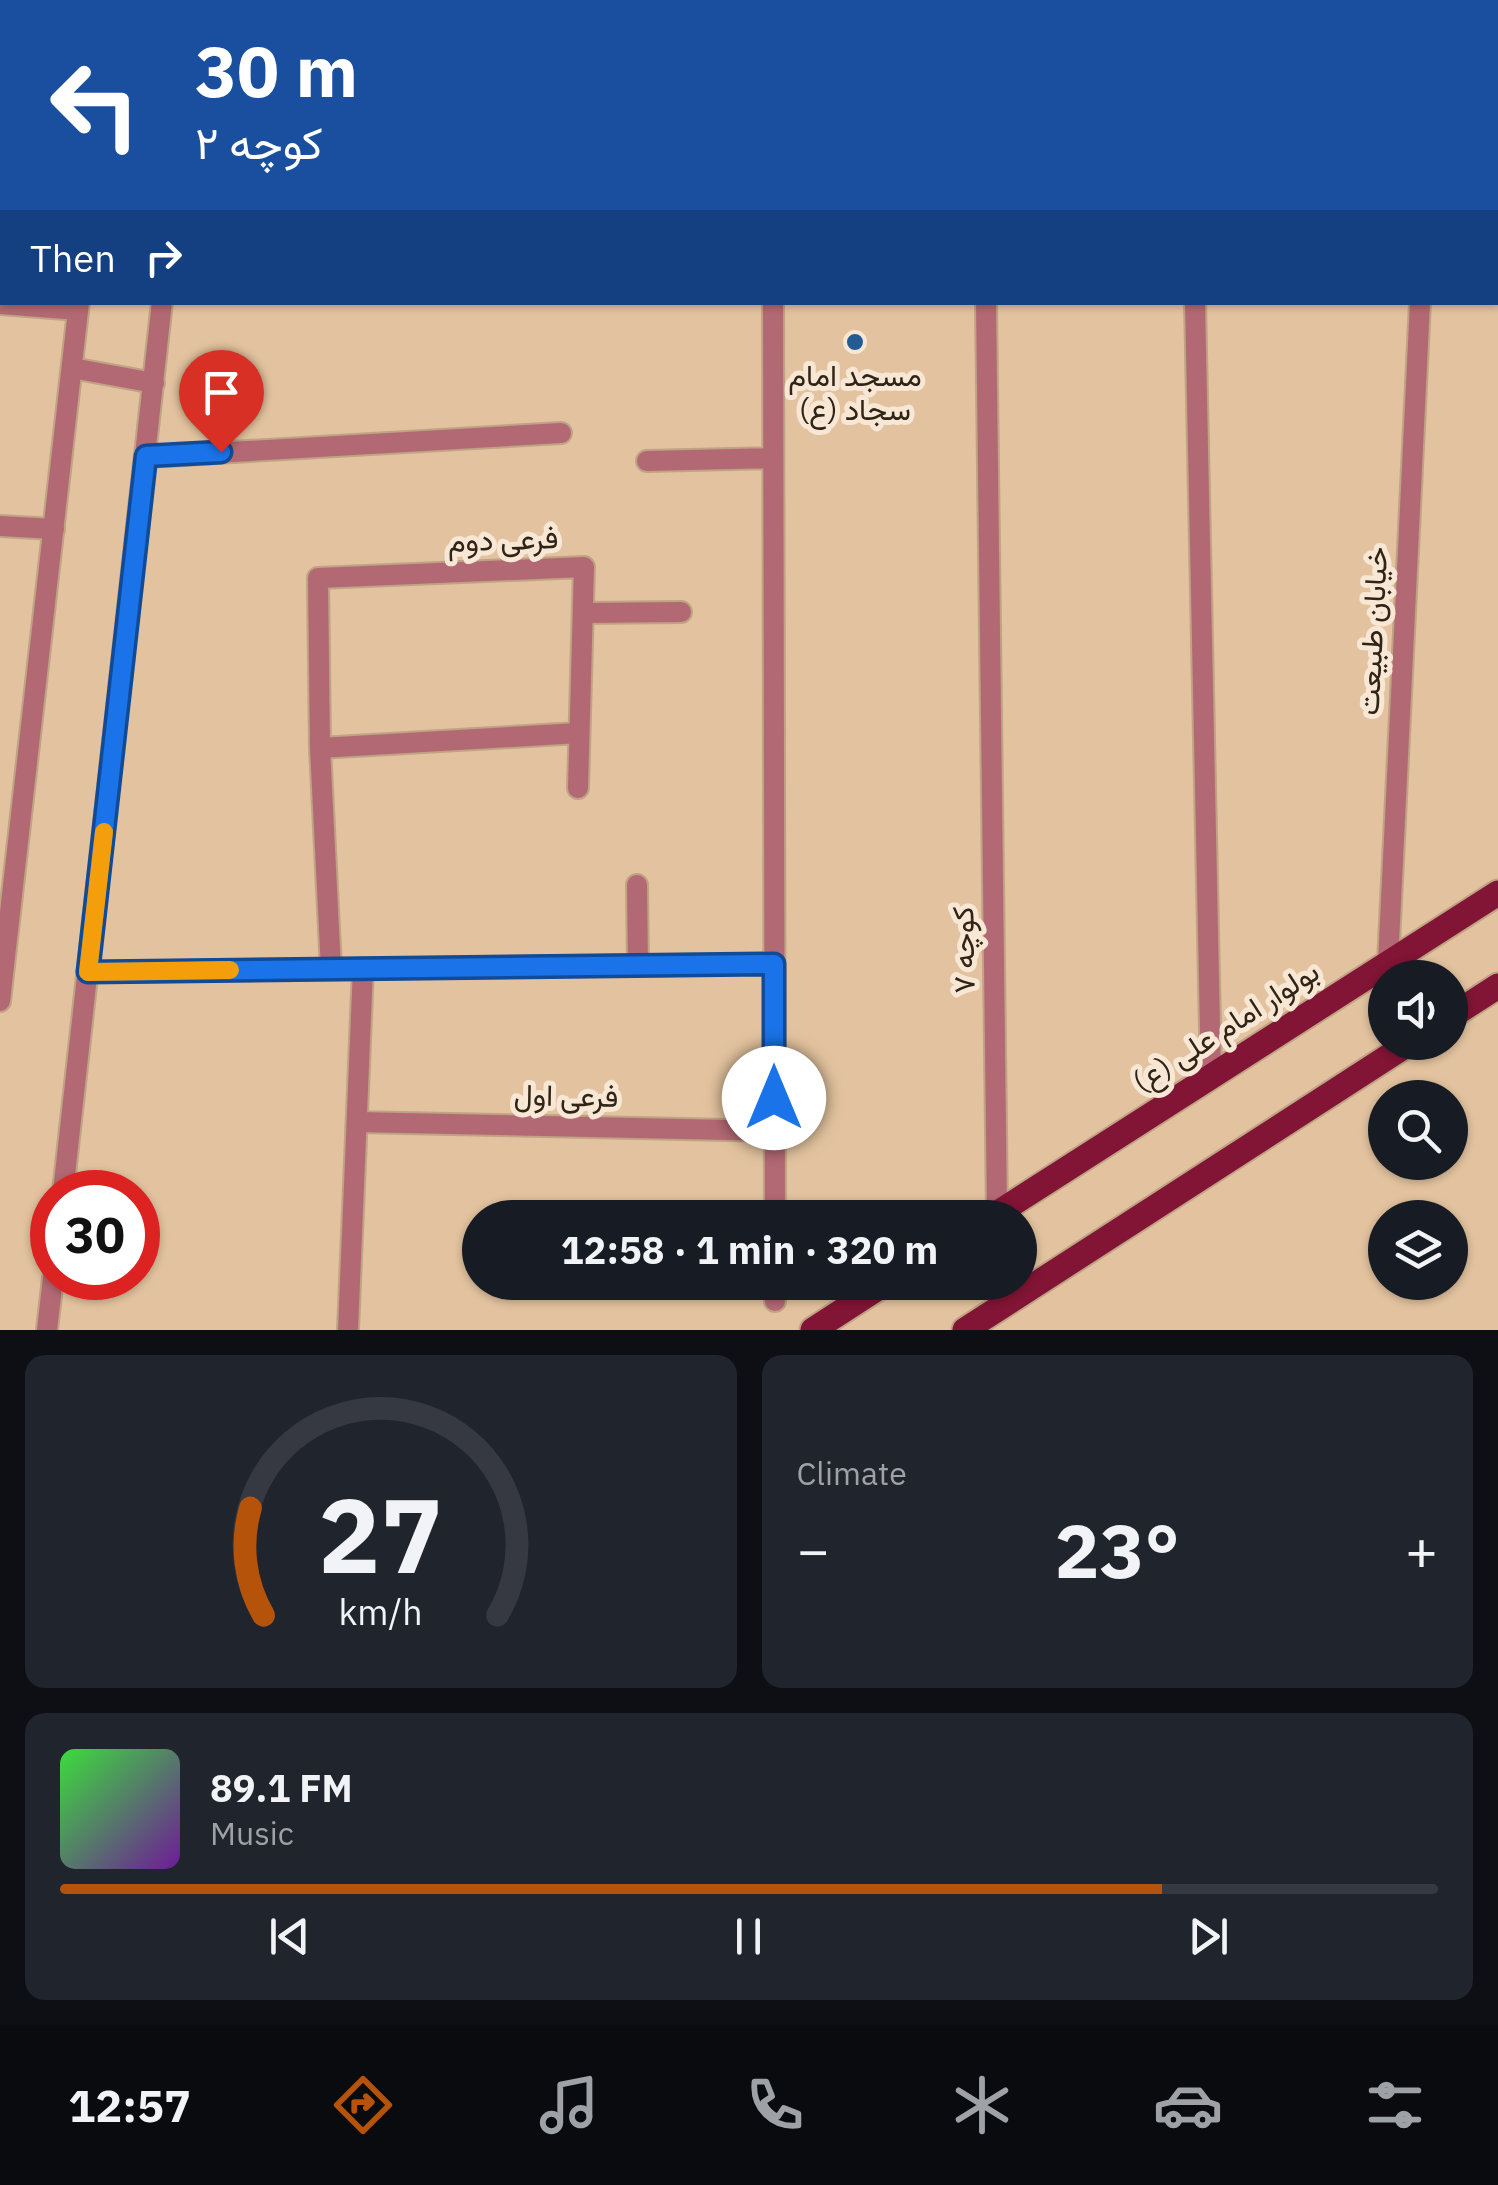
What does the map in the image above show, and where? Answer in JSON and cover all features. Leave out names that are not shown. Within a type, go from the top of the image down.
[{"type":"main road","name":"بولوار امام علی (ع)","points":[[1393,960],[1498,892]]},
{"type":"main road","name":"بولوار امام علی (ع)","points":[[1017,1200],[1368,976]]},
{"type":"main road","points":[[1468,1005],[1498,986]]},
{"type":"main road","points":[[965,1330],[1383,1060]]},
{"type":"main road","points":[[813,1330],[860,1300]]},
{"type":"street","points":[[0,1001],[78,306],[39,305]]},
{"type":"street","points":[[66,1170],[162,305]]},
{"type":"street","points":[[773,305],[775,1200]]},
{"type":"street","name":"کوچه ۷","points":[[986,305],[993,1200]]},
{"type":"street","points":[[1195,305],[1211,1076]]},
{"type":"street","name":"خیابان طبیعت","points":[[1388,960],[1420,305]]},
{"type":"street","points":[[72,368],[154,382]]},
{"type":"street","points":[[146,456],[561,434]]},
{"type":"street","points":[[648,460],[774,458]]},
{"type":"street","points":[[0,526],[54,529]]},
{"type":"street","name":"فرعی دوم","points":[[320,748],[318,578],[584,567],[578,788]]},
{"type":"street","points":[[582,613],[681,612]]},
{"type":"street","points":[[331,969],[320,748],[580,733]]},
{"type":"street","points":[[636,885],[638,966]]},
{"type":"street","points":[[88,972],[774,964]]},
{"type":"street","points":[[348,1330],[363,968]]},
{"type":"street","name":"فرعی اول","points":[[357,1122],[774,1131]]},
{"type":"street","points":[[47,1330],[50,1300]]},
{"type":"slow traffic","points":[[104,832],[88,972],[230,970]]},
{"type":"place","name":"مسجد امام سجاد (ع)","points":[[855,342]]},
{"type":"route","points":[[221,452],[146,456],[88,972],[774,964],[774,1098]]}]
